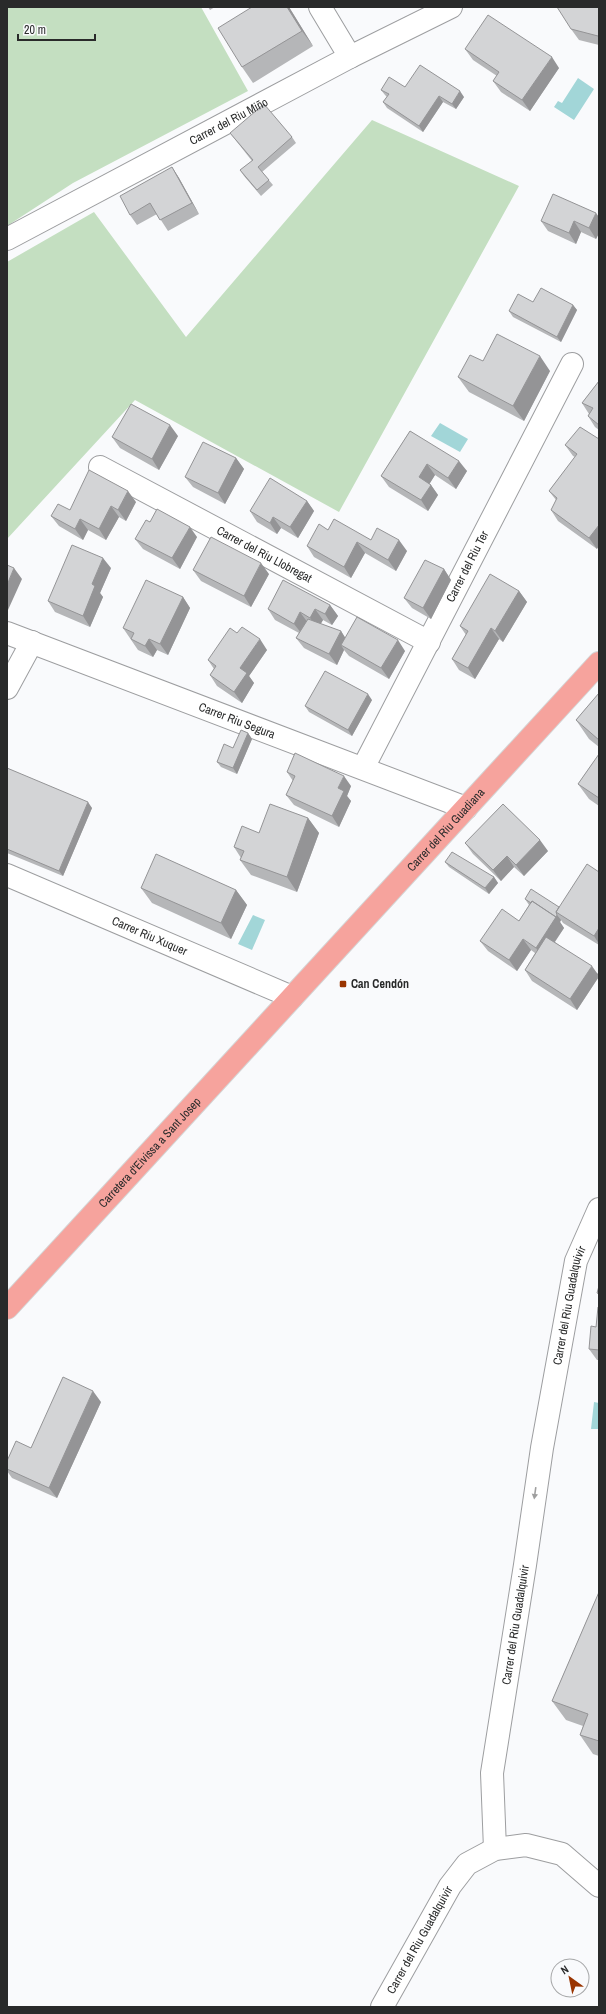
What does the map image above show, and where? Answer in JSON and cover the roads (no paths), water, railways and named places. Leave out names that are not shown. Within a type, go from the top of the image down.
[{"type":"main road","name":"Carrer del Riu Guadiana","points":[[292,997],[599,663]]},
{"type":"main road","name":"Carretera d'Eivissa a Sant Josep","points":[[7,1308],[292,997]]},
{"type":"street","points":[[320,7],[350,57]]},
{"type":"street","name":"Carrer del Riu Miño","points":[[7,239],[350,57],[451,7]]},
{"type":"street","name":"Carrer del Riu Ter","points":[[363,768],[572,364]]},
{"type":"street","name":"Carrer del Riu Llobregat","points":[[100,467],[429,642]]},
{"type":"street","name":"Carrer Riu Segura","points":[[7,633],[466,808]]},
{"type":"street","points":[[7,688],[32,642]]},
{"type":"street","name":"Carrer Riu Xuquer","points":[[7,875],[292,997]]},
{"type":"street","name":"Carrer del Riu Guadalquivir","points":[[382,2007],[450,1886],[467,1864],[495,1849],[492,1773],[530,1535],[541,1454],[576,1261],[599,1209]]},
{"type":"street","points":[[495,1849],[526,1846],[562,1854],[599,1886]]},
{"type":"water","points":[[578,78],[594,89],[574,120],[554,107],[558,101],[562,103]]},
{"type":"water","points":[[440,423],[468,439],[460,452],[431,436]]},
{"type":"water","points":[[253,915],[265,920],[252,950],[238,944]]},
{"type":"water","points":[[594,1402],[599,1403],[599,1429],[591,1429]]},
{"type":"place","name":"Can Cendón","points":[[343,984]]}]
